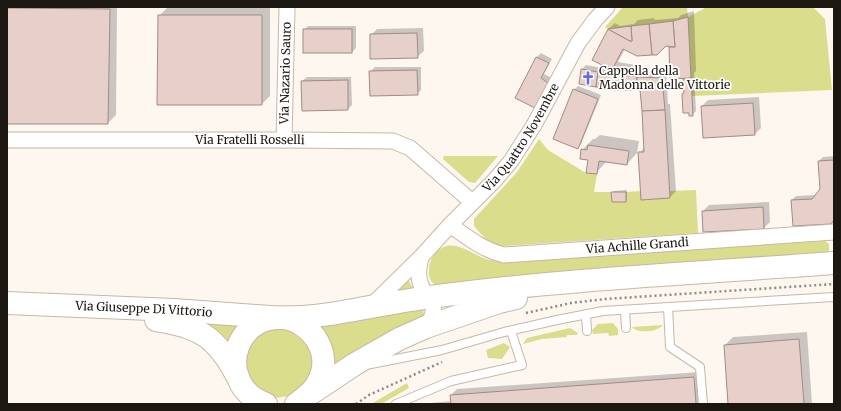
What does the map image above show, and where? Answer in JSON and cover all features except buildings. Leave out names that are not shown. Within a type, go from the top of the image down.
[{"type":"main road","points":[[266,404],[250,396],[244,389],[235,369],[235,357],[242,338],[250,329],[258,323],[269,319],[321,315],[429,297],[579,281],[834,263]]},
{"type":"main road","points":[[298,402],[355,364],[399,339],[426,327],[499,302],[579,281]]},
{"type":"main road","name":"Via Giuseppe Di Vittorio","points":[[7,303],[174,310],[281,318]]},
{"type":"main road","name":"Via Giuseppe Di Vittorio","points":[[7,316],[135,319],[158,321],[193,329],[204,334],[211,340],[226,357],[239,380]]},
{"type":"main road","points":[[281,318],[291,319],[304,325],[314,334],[321,349],[323,362],[321,375],[316,385],[298,402]]},
{"type":"main road","points":[[239,380],[241,404]]},
{"type":"street","name":"Via Nazario Sauro","points":[[284,140],[287,7]]},
{"type":"street","name":"Via Quattro Novembre","points":[[370,307],[421,257],[472,202],[494,181],[519,150],[578,43],[607,7]]},
{"type":"street","name":"Via Fratelli Rosselli","points":[[7,140],[393,141],[410,148],[472,202]]},
{"type":"street","name":"Via Achille Grandi","points":[[450,225],[484,248],[504,255],[834,237]]},
{"type":"street","points":[[421,257],[418,278],[423,291],[432,302],[433,310],[431,319],[426,327]]},
{"type":"lane","points":[[355,364],[372,364],[442,350],[512,331],[603,311],[834,297]]},
{"type":"lane","points":[[668,307],[670,347],[700,367],[703,404]]},
{"type":"lane","points":[[625,310],[626,328]]},
{"type":"lane","points":[[586,315],[587,331]]},
{"type":"lane","points":[[396,404],[451,381],[522,365],[512,331]]},
{"type":"green space","points":[[623,7],[687,7],[688,17],[673,21],[608,29],[605,27]]},
{"type":"green space","points":[[707,7],[813,7],[825,19],[832,90],[692,96],[688,17]]},
{"type":"green space","points":[[539,139],[548,150],[586,173],[597,174],[594,192],[611,192],[612,202],[626,202],[626,192],[641,191],[642,200],[670,198],[670,191],[696,190],[698,233],[505,246],[491,242],[474,226],[474,219],[517,172]]},
{"type":"green space","points":[[444,156],[498,156],[475,183],[469,182],[443,159]]},
{"type":"green space","points":[[825,241],[829,244],[829,251],[827,255],[438,287],[432,282],[429,275],[432,258],[441,248],[447,246],[458,247],[484,258],[502,261]]},
{"type":"green space","points":[[406,281],[409,281],[413,288],[412,292],[396,291]]},
{"type":"green space","points":[[423,307],[424,316],[334,367],[317,323]]},
{"type":"green space","points":[[177,316],[239,325],[231,342],[228,342]]},
{"type":"green space","points":[[613,323],[618,329],[618,335],[609,336],[608,333],[593,334],[592,330],[598,324]]},
{"type":"green space","points":[[663,325],[652,331],[639,331],[632,327]]},
{"type":"green space","points":[[275,326],[298,331],[312,349],[313,373],[299,391],[288,396],[276,398],[265,395],[255,389],[243,369],[246,346],[253,336]]},
{"type":"green space","points":[[570,328],[578,333],[577,335],[542,339],[523,344],[527,338]]},
{"type":"green space","points":[[504,343],[510,347],[502,359],[488,358],[486,350]]},
{"type":"green space","points":[[407,383],[409,388],[381,404],[371,404]]},
{"type":"place","name":"Cappella della Madonna delle Vittorie","points":[[588,78]]}]
